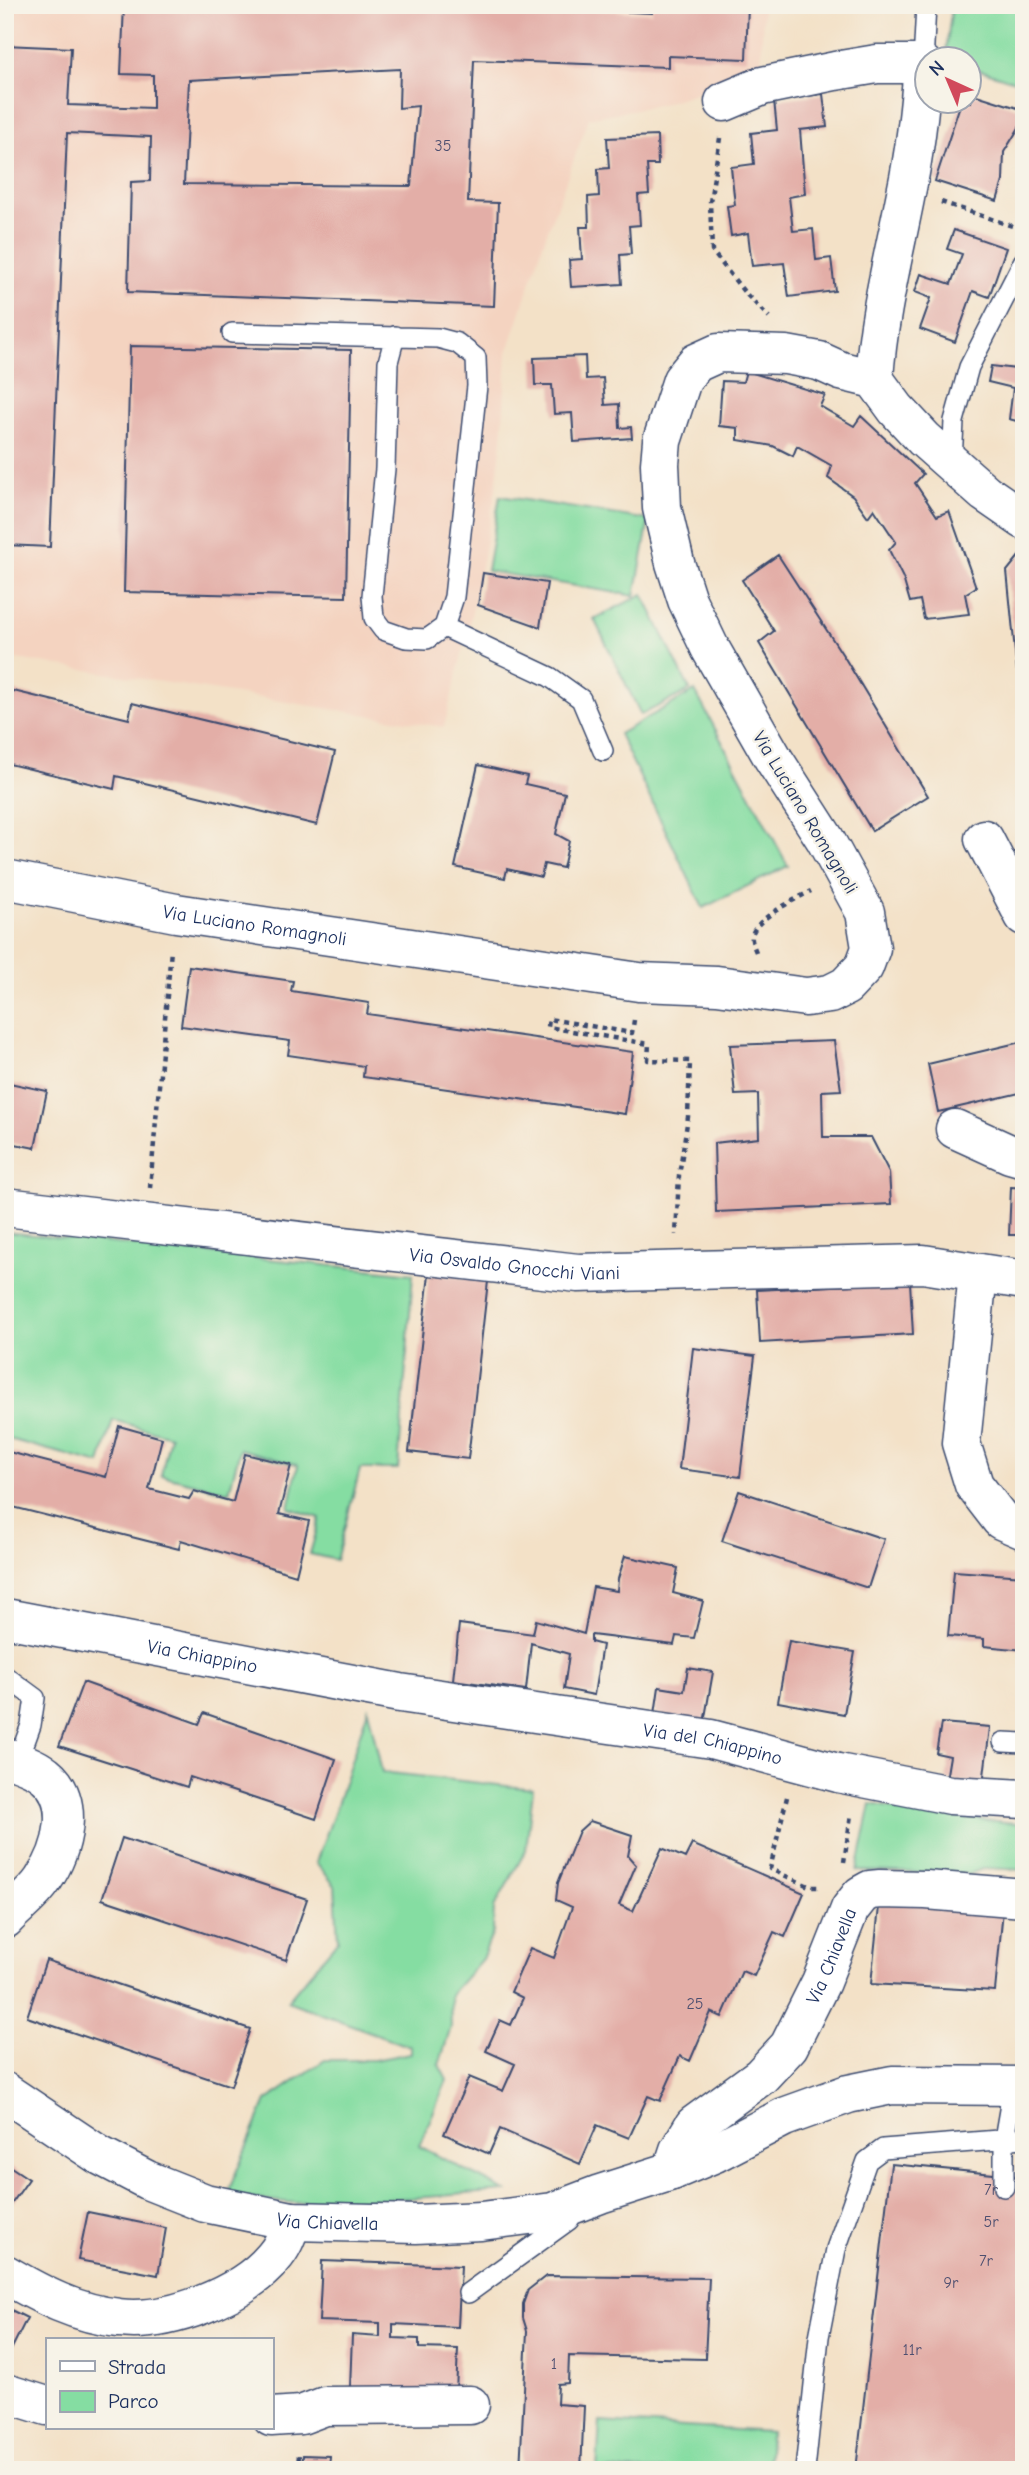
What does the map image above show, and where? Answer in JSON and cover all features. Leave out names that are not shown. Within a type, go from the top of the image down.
[{"type":"street","points":[[724,102],[762,86],[835,71],[914,63]]},
{"type":"street","points":[[918,116],[876,351],[874,379],[924,439],[1001,506],[1024,520]]},
{"type":"street","name":"Via Luciano Romagnoli","points":[[5,879],[176,913],[639,982],[717,985],[806,997],[830,994],[846,986],[864,967],[872,948],[865,912],[825,839],[773,758],[729,681],[687,600],[662,508],[660,464],[662,441],[682,380],[696,363],[718,353],[786,355],[819,361],[874,379]]},
{"type":"street","points":[[984,839],[1024,916]]},
{"type":"street","points":[[955,1129],[1024,1158]]},
{"type":"street","name":"Via Osvaldo Gnocchi Viani","points":[[5,1207],[578,1273],[923,1264],[1024,1280]]},
{"type":"street","points":[[978,1273],[961,1443],[974,1485],[1001,1520],[1024,1530]]},
{"type":"street","name":"Via Chiappino","points":[[5,1618],[400,1693]]},
{"type":"street","name":"Via del Chiappino","points":[[400,1693],[711,1739],[848,1775],[950,1795],[1024,1799]]},
{"type":"street","points":[[5,1919],[43,1880],[63,1830],[64,1804],[57,1791],[46,1776],[12,1759]]},
{"type":"street","name":"Via Chiavella","points":[[672,2171],[679,2150],[694,2125],[761,2076],[789,2046],[821,1982],[850,1909],[861,1895],[880,1889],[926,1889],[1024,1898]]},
{"type":"street","name":"Via Chiavella","points":[[5,2092],[67,2136],[147,2180],[205,2203],[292,2221],[416,2224],[481,2221],[553,2212],[672,2171],[715,2153],[784,2117],[848,2094],[892,2085],[1018,2086]]},
{"type":"street","points":[[5,2274],[48,2299],[81,2310],[120,2319],[159,2317],[194,2308],[239,2286],[272,2260],[285,2241],[292,2221]]},
{"type":"street","points":[[5,2393],[46,2406]]},
{"type":"street","points":[[273,2417],[301,2415],[325,2406],[470,2405]]},
{"type":"lane","points":[[924,46],[926,5]]},
{"type":"lane","points":[[952,463],[954,421],[969,367],[1023,262]]},
{"type":"lane","points":[[232,333],[395,336],[438,338],[457,343],[476,358],[477,386],[454,597],[444,627],[427,639],[406,638],[383,630],[374,618],[372,596],[385,469],[388,362],[395,336]]},
{"type":"lane","points":[[444,627],[550,677],[582,699],[603,751]]},
{"type":"lane","points":[[5,1676],[35,1698],[31,1725],[12,1759]]},
{"type":"lane","points":[[1003,1742],[1024,1743]]},
{"type":"lane","points":[[1004,2187],[1014,2138],[1018,2086]]},
{"type":"lane","points":[[805,2470],[820,2337],[836,2249],[867,2161],[883,2149],[1014,2138]]},
{"type":"lane","points":[[468,2293],[569,2220],[578,2203]]},
{"type":"path","points":[[724,102],[710,202],[712,251],[745,293],[772,318]]},
{"type":"path","points":[[907,190],[1024,229]]},
{"type":"path","points":[[757,957],[751,939],[752,932],[780,908],[816,888]]},
{"type":"path","points":[[149,1196],[172,943]]},
{"type":"path","points":[[639,982],[632,1033],[550,1019],[548,1027],[649,1044],[648,1060],[691,1061],[688,1117],[676,1216]]},
{"type":"path","points":[[795,1762],[770,1869],[811,1888],[830,1884]]},
{"type":"path","points":[[843,1865],[852,1810]]},
{"type":"path","points":[[298,2470],[299,2449]]},
{"type":"shaded area","points":[[5,5],[763,5],[761,71],[662,104],[589,118],[545,238],[507,354],[496,488],[473,608],[444,727],[5,657]]},
{"type":"green space","points":[[952,5],[1024,5],[1024,84],[984,71],[984,46],[947,46]]},
{"type":"green space","points":[[500,496],[649,520],[635,596],[487,571]]},
{"type":"green space","points":[[643,594],[690,690],[641,715],[594,619]]},
{"type":"green space","points":[[695,691],[788,866],[703,908],[619,734]]},
{"type":"green space","points":[[5,1232],[413,1274],[398,1469],[360,1469],[336,1560],[310,1554],[320,1518],[289,1508],[298,1465],[240,1449],[229,1492],[161,1475],[170,1436],[113,1420],[100,1464],[5,1438]]},
{"type":"green space","points":[[368,1709],[382,1772],[533,1789],[526,1850],[494,1908],[493,1932],[482,1959],[450,1995],[451,2027],[439,2065],[447,2080],[419,2146],[505,2191],[297,2203],[228,2197],[266,2101],[325,2060],[374,2060],[411,2053],[411,2047],[287,2001],[338,1940],[335,1886],[316,1862]]},
{"type":"green space","points":[[871,1804],[938,1815],[1024,1824],[1024,1870],[984,1868],[970,1874],[857,1871]]},
{"type":"green space","points":[[600,2422],[770,2432],[768,2470],[597,2470]]},
{"type":"building","points":[[124,5],[476,5],[652,13],[652,5],[748,5],[746,59],[668,56],[668,67],[474,60],[468,202],[498,203],[494,306],[128,292],[131,182],[150,181],[151,137],[67,133],[50,547],[5,545],[5,45],[71,48],[68,105],[153,108],[153,75],[121,74]],"holes":[[[400,69],[399,108],[418,106],[411,186],[184,184],[189,80]]]},
{"type":"building","points":[[823,94],[827,127],[800,130],[805,194],[789,197],[793,231],[813,229],[816,260],[831,258],[835,291],[789,297],[784,263],[752,266],[748,233],[731,236],[727,206],[735,205],[731,167],[754,164],[751,133],[777,130],[774,100]]},
{"type":"building","points":[[984,97],[1024,110],[1020,126],[1004,152],[1003,181],[997,201],[935,181],[956,116],[984,116]]},
{"type":"building","points":[[657,136],[658,165],[647,165],[649,194],[638,195],[640,225],[629,226],[631,254],[620,255],[622,284],[571,287],[569,260],[582,259],[580,227],[589,227],[588,197],[599,196],[598,169],[609,168],[607,138]]},
{"type":"building","points":[[954,230],[1006,248],[989,297],[973,291],[955,342],[920,329],[931,298],[915,292],[921,274],[951,284],[962,254],[947,249]]},
{"type":"building","points":[[130,346],[351,350],[346,597],[124,592]]},
{"type":"building","points":[[585,356],[586,379],[603,378],[605,405],[619,404],[620,428],[631,427],[632,438],[574,442],[572,413],[554,414],[552,385],[535,385],[534,358]]},
{"type":"building","points":[[991,366],[1024,370],[1024,423],[1009,419],[1013,388],[988,382]]},
{"type":"building","points":[[746,371],[825,395],[820,406],[854,426],[861,416],[923,474],[915,483],[937,516],[949,511],[976,587],[965,594],[969,614],[924,619],[920,600],[910,602],[903,578],[889,550],[896,542],[874,509],[868,517],[853,496],[828,478],[832,466],[797,446],[793,456],[773,446],[738,440],[738,428],[719,426],[722,381],[743,382]]},
{"type":"building","points":[[778,555],[846,660],[928,796],[872,831],[759,643],[774,631],[742,580]]},
{"type":"building","points":[[1020,555],[1024,558],[1024,670],[1017,672],[1007,571]]},
{"type":"building","points":[[483,573],[547,583],[540,627],[478,605]]},
{"type":"building","points":[[5,689],[129,719],[132,703],[335,752],[317,825],[116,776],[114,789],[5,763]]},
{"type":"building","points":[[478,765],[527,776],[525,784],[565,793],[556,834],[569,841],[563,868],[544,864],[541,877],[507,869],[505,878],[455,867]]},
{"type":"building","points":[[1024,845],[1024,875],[1012,854]]},
{"type":"building","points":[[189,966],[293,981],[291,991],[369,1003],[367,1014],[633,1052],[625,1114],[363,1077],[364,1066],[288,1055],[290,1041],[181,1026]]},
{"type":"building","points":[[834,1041],[841,1090],[822,1091],[823,1137],[871,1137],[889,1172],[891,1204],[716,1212],[714,1143],[759,1138],[758,1094],[735,1095],[730,1045]]},
{"type":"building","points":[[1021,1042],[1024,1053],[1024,1092],[938,1112],[928,1064]]},
{"type":"building","points":[[5,1082],[47,1091],[35,1148],[5,1142]]},
{"type":"building","points":[[1011,1187],[1024,1188],[1024,1235],[1009,1235]]},
{"type":"building","points":[[429,1274],[488,1281],[468,1459],[409,1452]]},
{"type":"building","points":[[910,1282],[913,1334],[760,1343],[757,1290]]},
{"type":"building","points":[[693,1348],[755,1356],[740,1477],[679,1469]]},
{"type":"building","points":[[119,1426],[162,1438],[149,1489],[189,1499],[194,1491],[233,1502],[245,1454],[291,1465],[279,1514],[309,1521],[296,1575],[181,1540],[179,1549],[5,1505],[5,1451],[106,1477]]},
{"type":"building","points":[[739,1491],[884,1539],[868,1588],[722,1541]]},
{"type":"building","points":[[625,1556],[678,1568],[673,1593],[703,1601],[694,1638],[676,1636],[674,1645],[591,1635],[591,1642],[602,1645],[594,1695],[564,1689],[569,1654],[531,1643],[526,1690],[453,1680],[459,1624],[533,1634],[536,1620],[584,1634],[593,1587],[617,1591]]},
{"type":"building","points":[[954,1571],[1024,1576],[1024,1650],[984,1646],[984,1639],[948,1636]]},
{"type":"building","points":[[789,1641],[855,1652],[844,1714],[778,1702]]},
{"type":"building","points":[[688,1668],[713,1672],[704,1723],[655,1714],[659,1687],[684,1691]]},
{"type":"building","points":[[83,1682],[199,1724],[204,1713],[336,1759],[316,1819],[190,1777],[187,1787],[59,1746]]},
{"type":"building","points":[[941,1723],[990,1727],[983,1784],[946,1780],[950,1756],[936,1753]]},
{"type":"building","points":[[590,1821],[632,1835],[628,1856],[636,1865],[619,1905],[633,1911],[662,1848],[685,1858],[692,1844],[804,1893],[785,1937],[774,1932],[754,1976],[742,1971],[722,2017],[711,2012],[690,2061],[680,2056],[660,2101],[648,2096],[629,2138],[597,2125],[580,2164],[500,2129],[489,2154],[444,2134],[469,2077],[503,2091],[515,2064],[486,2051],[500,2020],[511,2025],[523,1998],[511,1992],[530,1948],[554,1958],[572,1907],[556,1900],[558,1883],[579,1831]]},
{"type":"building","points":[[122,1838],[307,1899],[286,1960],[102,1899]]},
{"type":"building","points":[[880,1897],[1003,1910],[995,1991],[871,1984]]},
{"type":"building","points":[[46,1960],[250,2029],[231,2086],[27,2017]]},
{"type":"building","points":[[5,2163],[29,2179],[5,2213]]},
{"type":"building","points":[[891,2164],[1024,2177],[1024,2470],[856,2470]]},
{"type":"building","points":[[88,2212],[166,2228],[158,2275],[78,2260]]},
{"type":"building","points":[[322,2261],[461,2266],[458,2327],[393,2324],[393,2338],[419,2339],[419,2348],[458,2349],[456,2392],[350,2389],[352,2335],[380,2337],[380,2323],[319,2321]]},
{"type":"building","points":[[546,2276],[709,2278],[705,2359],[569,2356],[568,2383],[558,2384],[557,2404],[584,2406],[581,2470],[520,2470],[527,2331],[523,2304],[528,2290]]},
{"type":"building","points":[[5,2307],[27,2318],[5,2362]]},
{"type":"building","points":[[303,2455],[330,2456],[329,2470],[302,2470]]}]
